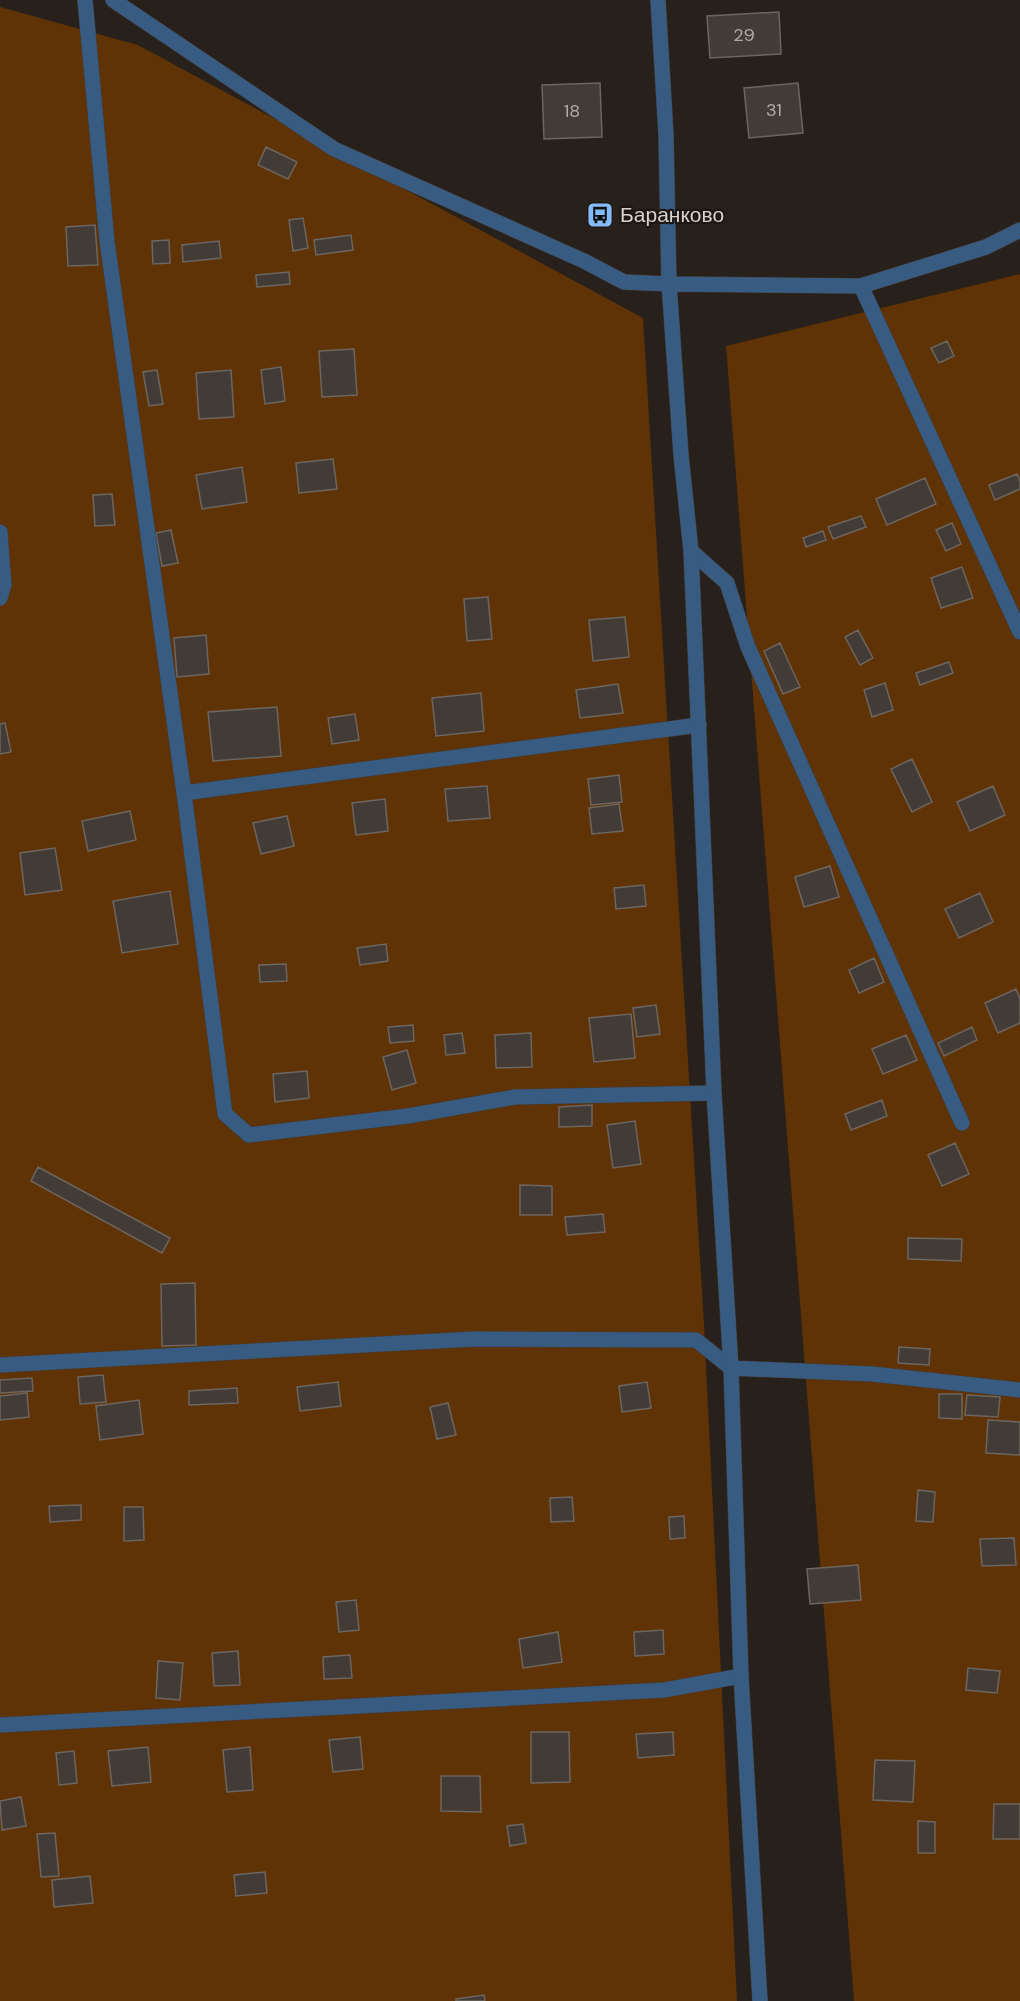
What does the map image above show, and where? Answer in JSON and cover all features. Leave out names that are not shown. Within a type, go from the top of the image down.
[{"type":"street","points":[[85,0],[107,242],[184,793],[225,1114],[249,1134],[408,1116],[515,1096],[714,1093]]},
{"type":"street","points":[[113,0],[334,149],[584,261],[624,282],[861,286],[986,247],[1020,230]]},
{"type":"street","points":[[658,0],[666,135],[669,284],[681,456],[691,551],[714,1093],[731,1368],[741,1676],[760,2001]]},
{"type":"street","points":[[861,286],[1020,632]]},
{"type":"street","points":[[0,532],[4,585],[0,598]]},
{"type":"street","points":[[691,551],[727,583],[748,647],[962,1123]]},
{"type":"street","points":[[184,793],[699,725]]},
{"type":"street","points":[[0,1365],[474,1339],[696,1340],[731,1368],[872,1374],[1020,1390]]},
{"type":"street","points":[[0,1725],[663,1690],[741,1676]]},
{"type":"shaded area","points":[[0,7],[138,45],[643,318],[704,1325],[737,2001],[0,2001]]},
{"type":"shaded area","points":[[1020,274],[1020,2001],[854,2001],[726,346]]},
{"type":"building","points":[[779,12],[781,54],[710,58],[707,16]]},
{"type":"building","points":[[600,83],[602,137],[544,139],[542,85]]},
{"type":"building","points":[[798,83],[803,133],[749,138],[744,88]]},
{"type":"building","points":[[266,147],[297,162],[288,179],[258,165]]},
{"type":"building","points":[[303,218],[308,248],[293,251],[289,220]]},
{"type":"building","points":[[95,225],[98,265],[68,266],[66,227]]},
{"type":"building","points":[[351,235],[353,250],[316,255],[314,240]]},
{"type":"building","points":[[169,240],[170,263],[153,264],[152,241]]},
{"type":"building","points":[[219,241],[221,258],[183,262],[182,245]]},
{"type":"building","points":[[289,272],[290,284],[257,287],[256,275]]},
{"type":"building","points":[[947,341],[954,356],[939,363],[931,348]]},
{"type":"building","points":[[354,349],[357,395],[322,397],[319,351]]},
{"type":"building","points":[[281,367],[285,401],[265,404],[261,370]]},
{"type":"building","points":[[157,370],[163,404],[149,406],[143,372]]},
{"type":"building","points":[[231,370],[234,417],[199,419],[196,373]]},
{"type":"building","points":[[333,459],[337,489],[299,493],[296,463]]},
{"type":"building","points":[[242,467],[247,502],[202,509],[196,475]]},
{"type":"building","points":[[1017,474],[1020,489],[995,500],[989,485]]},
{"type":"building","points":[[925,478],[936,504],[887,525],[876,499]]},
{"type":"building","points":[[112,494],[115,525],[95,526],[93,495]]},
{"type":"building","points":[[861,516],[866,527],[833,539],[828,527]]},
{"type":"building","points":[[952,523],[961,544],[946,551],[936,530]]},
{"type":"building","points":[[171,530],[178,563],[162,566],[156,533]]},
{"type":"building","points":[[823,531],[826,540],[806,547],[803,538]]},
{"type":"building","points":[[962,567],[973,598],[941,608],[931,578]]},
{"type":"building","points":[[488,597],[492,639],[467,641],[464,599]]},
{"type":"building","points":[[625,617],[629,657],[593,661],[589,620]]},
{"type":"building","points":[[858,630],[873,658],[860,665],[845,637]]},
{"type":"building","points":[[206,635],[209,674],[177,677],[174,638]]},
{"type":"building","points":[[780,643],[800,687],[783,694],[764,651]]},
{"type":"building","points":[[949,662],[953,673],[920,685],[916,673]]},
{"type":"building","points":[[885,683],[893,710],[872,717],[864,690]]},
{"type":"building","points":[[618,684],[623,713],[580,718],[576,690]]},
{"type":"building","points":[[481,693],[484,731],[436,736],[432,698]]},
{"type":"building","points":[[277,707],[281,756],[213,761],[208,712]]},
{"type":"building","points":[[355,714],[359,740],[332,744],[328,718]]},
{"type":"building","points":[[5,723],[11,752],[0,754],[0,724]]},
{"type":"building","points":[[912,759],[932,802],[912,812],[891,769]]},
{"type":"building","points":[[619,775],[622,802],[591,805],[588,779]]},
{"type":"building","points":[[487,786],[490,818],[448,821],[445,789]]},
{"type":"building","points":[[993,786],[1005,815],[970,831],[957,802]]},
{"type":"building","points":[[385,799],[388,831],[356,835],[352,803]]},
{"type":"building","points":[[619,804],[623,831],[592,834],[589,808]]},
{"type":"building","points":[[130,811],[136,840],[88,851],[82,821]]},
{"type":"building","points":[[287,816],[294,846],[261,854],[253,823]]},
{"type":"building","points":[[55,848],[62,890],[25,895],[20,853]]},
{"type":"building","points":[[830,866],[839,897],[804,907],[795,877]]},
{"type":"building","points":[[644,885],[646,906],[616,909],[614,888]]},
{"type":"building","points":[[170,891],[178,944],[122,953],[113,901]]},
{"type":"building","points":[[980,893],[993,922],[959,938],[945,909]]},
{"type":"building","points":[[386,944],[388,961],[360,965],[357,948]]},
{"type":"building","points":[[874,958],[884,982],[859,993],[849,970]]},
{"type":"building","points":[[286,964],[287,981],[260,982],[259,965]]},
{"type":"building","points":[[1016,989],[1020,999],[1020,1023],[998,1033],[985,1003]]},
{"type":"building","points":[[656,1005],[660,1034],[637,1037],[633,1008]]},
{"type":"building","points":[[631,1014],[635,1058],[594,1062],[589,1018]]},
{"type":"building","points":[[413,1025],[414,1041],[390,1043],[388,1027]]},
{"type":"building","points":[[972,1027],[977,1040],[944,1056],[938,1043]]},
{"type":"building","points":[[462,1033],[465,1053],[446,1055],[444,1035]]},
{"type":"building","points":[[531,1033],[532,1067],[496,1068],[495,1035]]},
{"type":"building","points":[[906,1035],[917,1060],[883,1074],[872,1049]]},
{"type":"building","points":[[407,1050],[416,1083],[392,1090],[383,1057]]},
{"type":"building","points":[[307,1071],[309,1098],[275,1102],[273,1074]]},
{"type":"building","points":[[882,1100],[887,1116],[851,1130],[845,1114]]},
{"type":"building","points":[[592,1105],[592,1126],[559,1127],[559,1107]]},
{"type":"building","points":[[635,1121],[641,1164],[613,1168],[607,1125]]},
{"type":"building","points":[[955,1143],[969,1174],[942,1186],[928,1155]]},
{"type":"building","points":[[38,1167],[170,1238],[162,1253],[31,1181]]},
{"type":"building","points":[[520,1185],[552,1186],[552,1215],[520,1215]]},
{"type":"building","points":[[603,1214],[605,1232],[567,1235],[565,1217]]},
{"type":"building","points":[[908,1238],[962,1239],[961,1261],[908,1259]]},
{"type":"building","points":[[195,1283],[196,1345],[162,1346],[161,1284]]},
{"type":"building","points":[[899,1347],[930,1349],[929,1365],[898,1363]]},
{"type":"building","points":[[103,1375],[106,1402],[80,1404],[78,1377]]},
{"type":"building","points":[[32,1378],[33,1391],[0,1393],[0,1380]]},
{"type":"building","points":[[338,1382],[341,1406],[300,1411],[297,1387]]},
{"type":"building","points":[[647,1382],[651,1408],[622,1412],[619,1386]]},
{"type":"building","points":[[237,1388],[238,1403],[189,1405],[189,1391]]},
{"type":"building","points":[[27,1393],[29,1417],[0,1420],[0,1396]]},
{"type":"building","points":[[939,1394],[962,1394],[962,1419],[939,1418]]},
{"type":"building","points":[[967,1395],[1000,1397],[998,1417],[965,1415]]},
{"type":"building","points":[[139,1400],[143,1434],[100,1440],[96,1406]]},
{"type":"building","points":[[448,1403],[456,1435],[437,1439],[430,1407]]},
{"type":"building","points":[[988,1420],[1020,1422],[1020,1455],[986,1453]]},
{"type":"building","points":[[918,1490],[935,1492],[933,1522],[916,1521]]},
{"type":"building","points":[[572,1497],[574,1521],[551,1522],[550,1498]]},
{"type":"building","points":[[81,1505],[81,1520],[50,1522],[49,1506]]},
{"type":"building","points":[[124,1507],[143,1507],[144,1540],[124,1541]]},
{"type":"building","points":[[684,1516],[685,1538],[670,1539],[669,1517]]},
{"type":"building","points":[[1014,1538],[1016,1565],[982,1566],[980,1539]]},
{"type":"building","points":[[858,1565],[861,1600],[810,1604],[807,1569]]},
{"type":"building","points":[[356,1600],[359,1630],[339,1632],[336,1602]]},
{"type":"building","points":[[663,1630],[664,1654],[635,1656],[634,1632]]},
{"type":"building","points":[[558,1632],[562,1662],[523,1668],[519,1639]]},
{"type":"building","points":[[238,1651],[240,1685],[214,1686],[212,1653]]},
{"type":"building","points":[[350,1655],[352,1678],[324,1679],[323,1657]]},
{"type":"building","points":[[158,1661],[183,1663],[180,1700],[156,1698]]},
{"type":"building","points":[[968,1668],[1000,1671],[997,1693],[966,1690]]},
{"type":"building","points":[[531,1732],[569,1732],[570,1782],[531,1783]]},
{"type":"building","points":[[673,1732],[674,1755],[638,1758],[636,1734]]},
{"type":"building","points":[[360,1737],[363,1769],[333,1772],[329,1740]]},
{"type":"building","points":[[148,1747],[151,1782],[112,1786],[108,1751]]},
{"type":"building","points":[[250,1747],[253,1790],[227,1792],[223,1750]]},
{"type":"building","points":[[74,1751],[77,1783],[59,1785],[56,1753]]},
{"type":"building","points":[[875,1760],[915,1761],[913,1802],[873,1800]]},
{"type":"building","points":[[441,1776],[480,1776],[481,1812],[441,1811]]},
{"type":"building","points":[[21,1797],[26,1826],[2,1830],[0,1801]]},
{"type":"building","points":[[994,1804],[1020,1804],[1020,1839],[993,1839]]},
{"type":"building","points":[[918,1821],[935,1822],[935,1853],[918,1853]]},
{"type":"building","points":[[523,1824],[526,1843],[510,1846],[507,1826]]},
{"type":"building","points":[[55,1833],[59,1876],[41,1877],[37,1834]]},
{"type":"building","points":[[265,1872],[267,1893],[236,1896],[234,1875]]},
{"type":"building","points":[[90,1876],[93,1903],[54,1907],[52,1880]]},
{"type":"building","points":[[484,1995],[485,2001],[456,2001],[456,1999]]},
{"type":"place","name":"Баранково","points":[[600,215]]}]
